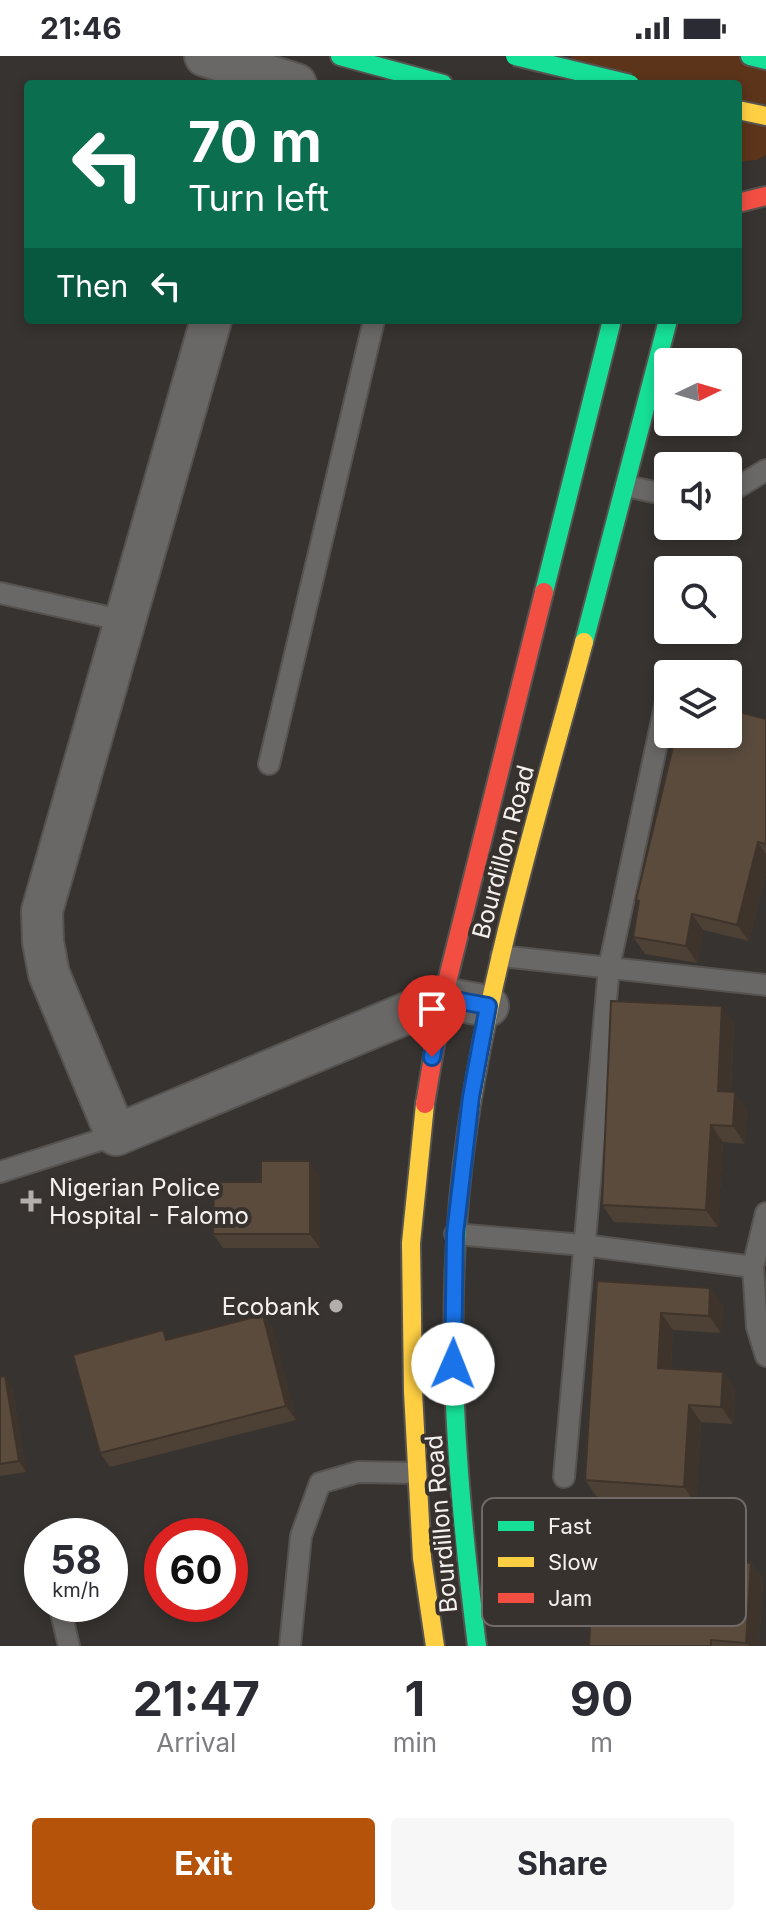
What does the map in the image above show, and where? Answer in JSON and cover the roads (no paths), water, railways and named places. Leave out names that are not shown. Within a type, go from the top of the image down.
[{"type":"main road","points":[[340,56],[428,80]]},
{"type":"main road","points":[[515,56],[614,80]]},
{"type":"main road","points":[[535,56],[542,80]]},
{"type":"main road","points":[[750,56],[766,60]]},
{"type":"main road","points":[[742,111],[766,116]]},
{"type":"main road","points":[[742,202],[766,196]]},
{"type":"main road","name":"Bourdillon Road","points":[[435,1646],[422,1558],[413,1392],[411,1243],[427,1086],[443,998],[611,324]]},
{"type":"main road","name":"Bourdillon Road","points":[[477,1646],[459,1496],[453,1364],[455,1234],[471,1097],[488,1006],[667,324]]},
{"type":"street","points":[[205,56],[276,80]]},
{"type":"street","points":[[210,324],[42,911],[43,942],[49,974],[116,1135],[443,998],[488,1006]]},
{"type":"lane","points":[[269,764],[373,324]]},
{"type":"lane","points":[[742,485],[766,470]]},
{"type":"lane","points":[[626,486],[654,492]]},
{"type":"lane","points":[[0,593],[125,621]]},
{"type":"lane","points":[[564,1477],[609,967],[656,748]]},
{"type":"lane","points":[[501,956],[766,985]]},
{"type":"lane","points":[[0,1172],[116,1135]]},
{"type":"lane","points":[[766,1213],[753,1267],[757,1327],[766,1356]]},
{"type":"lane","points":[[455,1234],[583,1245],[753,1267]]},
{"type":"lane","points":[[290,1646],[301,1536],[320,1483],[358,1472],[417,1473]]},
{"type":"lane","points":[[63,1622],[69,1646]]},
{"type":"place","name":"Nigerian Police Hospital - Falomo","points":[[31,1201]]},
{"type":"place","name":"Ecobank","points":[[336,1306]]}]
